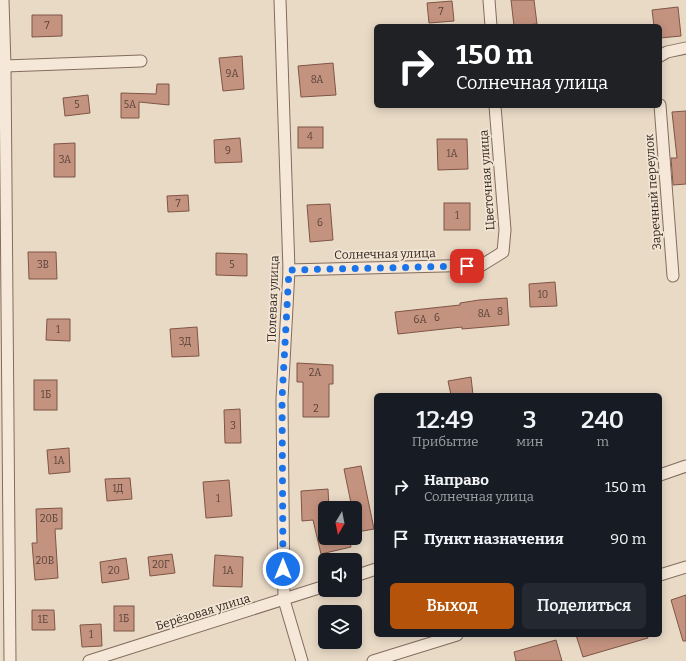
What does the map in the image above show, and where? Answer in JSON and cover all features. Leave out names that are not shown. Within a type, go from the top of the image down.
[{"type":"street","points":[[3,0],[5,66],[10,661]]},
{"type":"street","name":"Полевая улица","points":[[280,0],[289,270],[282,399],[284,600],[302,661]]},
{"type":"street","points":[[489,0],[491,24]]},
{"type":"street","points":[[662,55],[667,52],[686,48]]},
{"type":"street","points":[[5,66],[141,61]]},
{"type":"street","name":"Цветочная улица","points":[[482,265],[503,252],[505,230],[495,108]]},
{"type":"street","name":"Заречный переулок","points":[[660,108],[672,276]]},
{"type":"street","name":"Солнечная улица","points":[[289,270],[482,265]]},
{"type":"street","points":[[662,474],[686,466]]},
{"type":"street","points":[[662,574],[686,568]]},
{"type":"street","points":[[362,574],[374,570]]},
{"type":"street","name":"Берёзовая улица","points":[[89,661],[318,588]]},
{"type":"street","points":[[373,661],[451,637]]},
{"type":"building","points":[[511,0],[534,0],[537,24],[514,24]]},
{"type":"building","points":[[452,1],[454,21],[429,23],[427,3]]},
{"type":"building","points":[[678,7],[681,36],[662,38],[662,24],[654,24],[652,10]]},
{"type":"building","points":[[32,15],[62,15],[62,36],[32,37]]},
{"type":"building","points":[[242,56],[244,89],[223,91],[219,58]]},
{"type":"building","points":[[333,63],[336,95],[301,97],[298,66]]},
{"type":"building","points":[[157,84],[169,84],[169,105],[139,102],[139,118],[121,118],[121,93],[156,94]]},
{"type":"building","points":[[88,95],[90,113],[65,116],[63,98]]},
{"type":"building","points":[[686,111],[686,184],[673,185],[671,158],[677,158],[672,112]]},
{"type":"building","points":[[298,127],[323,127],[323,148],[298,148]]},
{"type":"building","points":[[240,138],[242,162],[215,163],[214,140]]},
{"type":"building","points":[[437,139],[467,139],[468,169],[438,170]]},
{"type":"building","points":[[75,143],[75,177],[54,177],[54,144]]},
{"type":"building","points":[[188,195],[189,211],[168,212],[167,196]]},
{"type":"building","points":[[444,203],[470,203],[470,230],[444,230]]},
{"type":"building","points":[[330,204],[333,240],[310,242],[307,205]]},
{"type":"building","points":[[28,252],[56,252],[57,279],[29,279]]},
{"type":"building","points":[[216,253],[247,254],[247,276],[216,275]]},
{"type":"building","points":[[555,282],[557,306],[530,307],[529,284]]},
{"type":"building","points":[[507,298],[509,325],[462,329],[462,327],[398,334],[395,312],[460,305],[460,303],[479,300]]},
{"type":"building","points":[[47,319],[70,319],[70,341],[46,340]]},
{"type":"building","points":[[197,327],[199,356],[172,357],[170,329]]},
{"type":"building","points":[[297,363],[333,365],[333,384],[329,384],[329,417],[303,417],[303,382],[297,382]]},
{"type":"building","points":[[471,377],[473,393],[451,393],[448,381]]},
{"type":"building","points":[[34,380],[57,380],[57,410],[34,410]]},
{"type":"building","points":[[240,409],[241,443],[225,443],[224,410]]},
{"type":"building","points":[[69,448],[70,472],[49,474],[47,450]]},
{"type":"building","points":[[361,466],[374,529],[362,531],[362,501],[351,501],[344,469]]},
{"type":"building","points":[[130,478],[132,499],[107,501],[105,479]]},
{"type":"building","points":[[229,480],[232,516],[206,518],[203,482]]},
{"type":"building","points":[[328,489],[329,501],[318,501],[318,541],[313,520],[302,521],[301,491]]},
{"type":"building","points":[[62,508],[62,529],[55,529],[58,578],[35,580],[32,543],[37,543],[36,509]]},
{"type":"building","points":[[319,545],[351,545],[351,547],[321,553]]},
{"type":"building","points":[[172,554],[175,573],[150,576],[148,557]]},
{"type":"building","points":[[215,555],[243,557],[242,587],[213,586]]},
{"type":"building","points":[[126,558],[129,579],[102,583],[100,562]]},
{"type":"building","points":[[686,595],[686,641],[683,641],[671,600]]},
{"type":"building","points":[[114,606],[134,606],[134,631],[114,631]]},
{"type":"building","points":[[32,610],[54,610],[55,630],[32,630]]},
{"type":"building","points":[[101,624],[102,646],[82,647],[80,625]]},
{"type":"building","points":[[577,637],[648,638],[583,657]]},
{"type":"building","points":[[556,640],[562,661],[516,661],[514,652]]},
{"type":"route","points":[[283,569],[282,399],[289,270],[467,266]]}]
